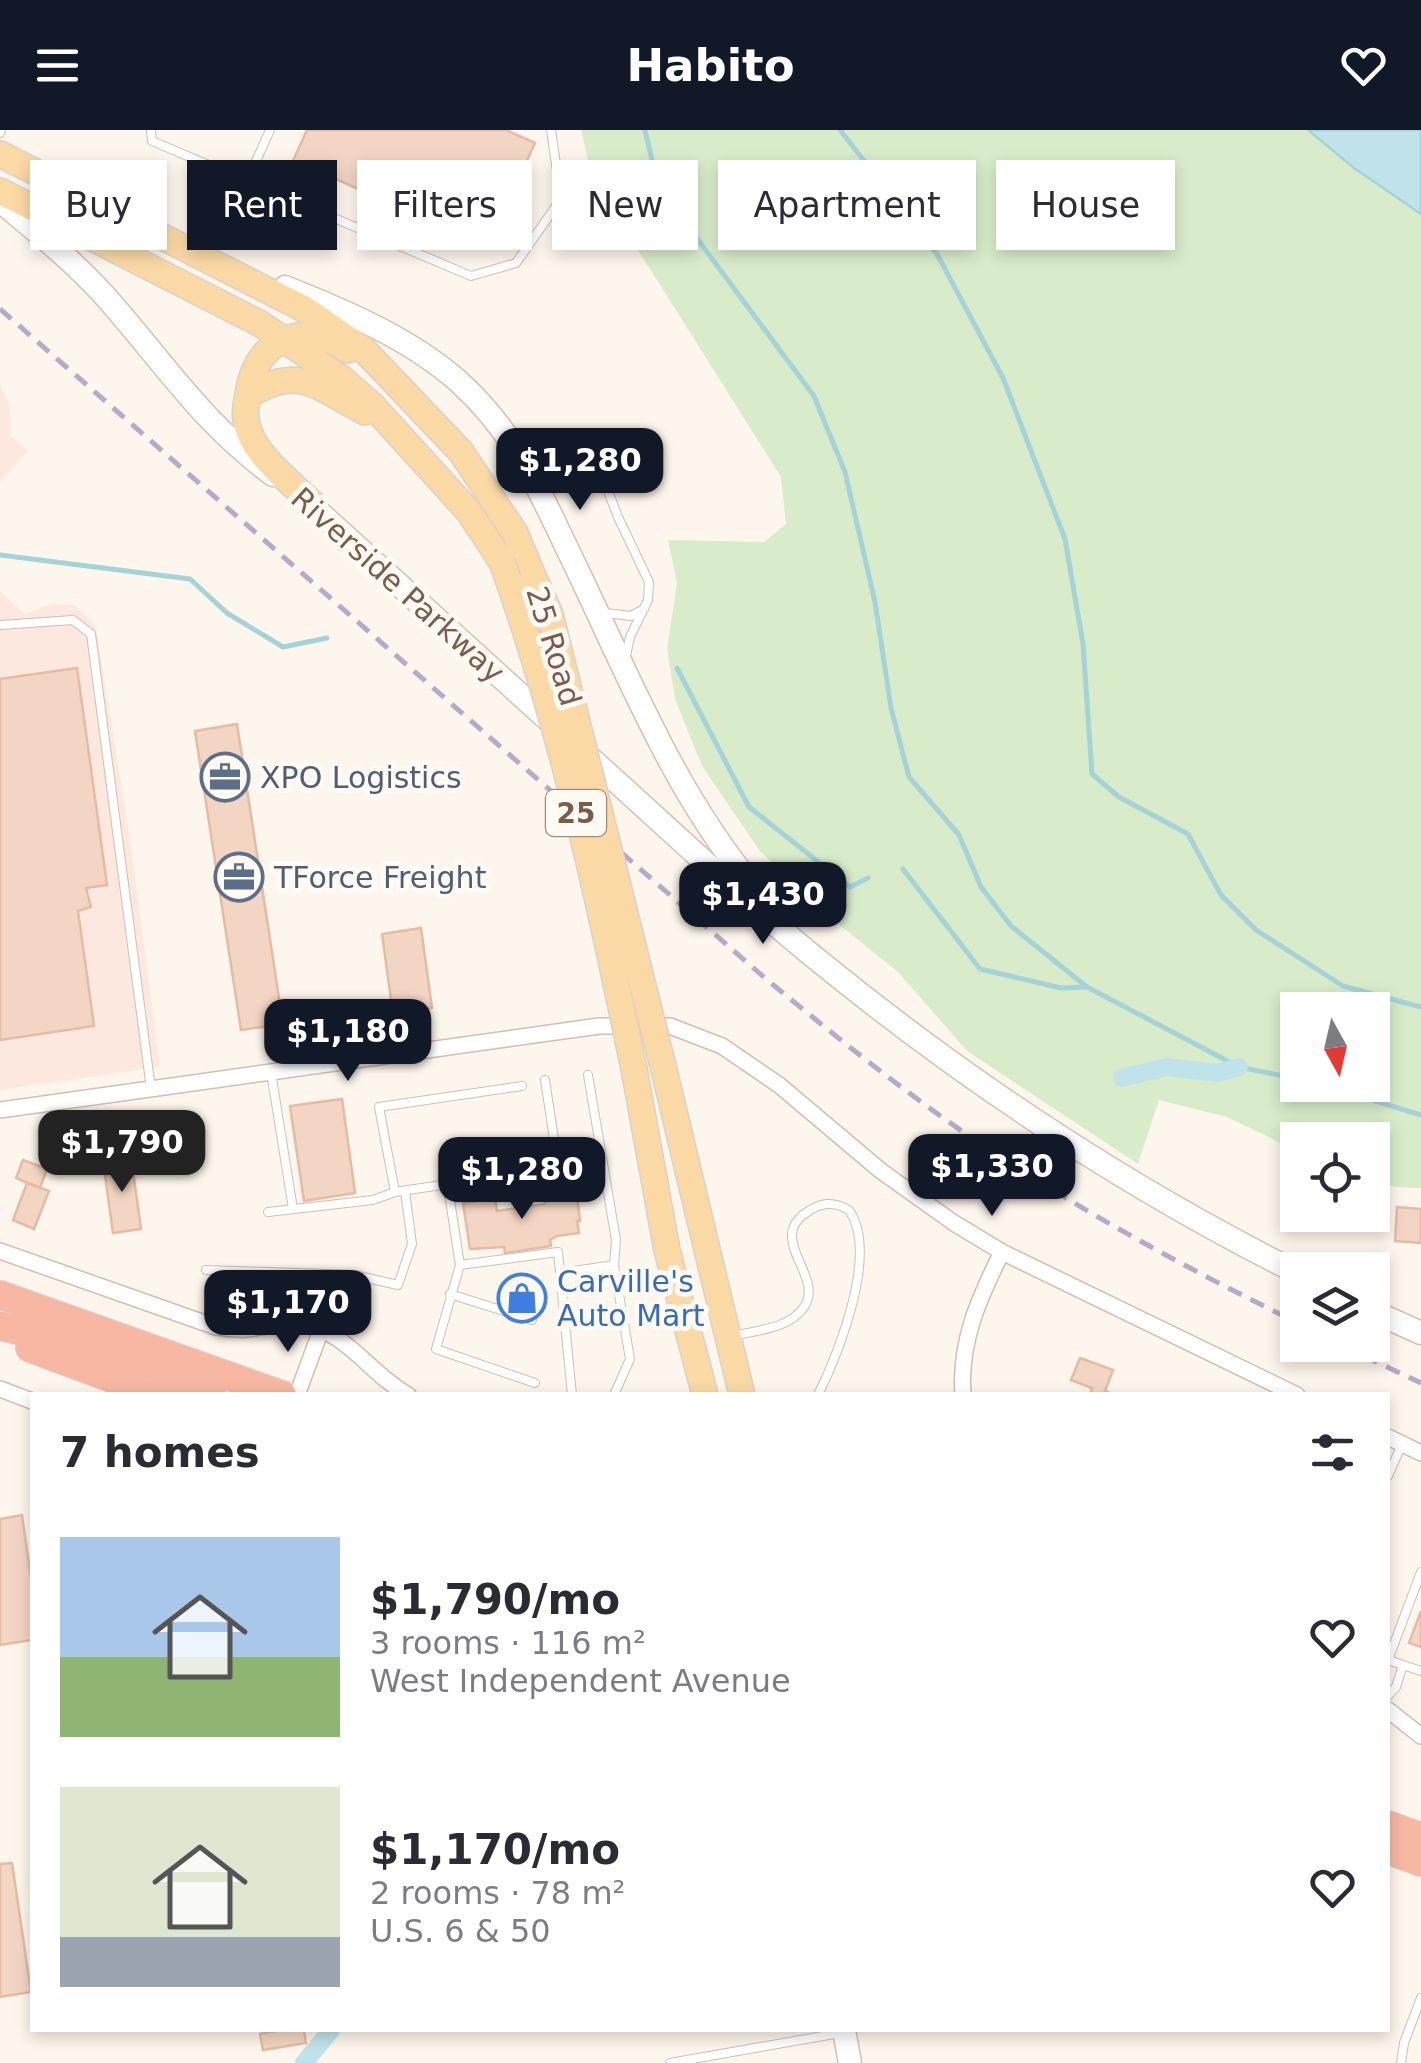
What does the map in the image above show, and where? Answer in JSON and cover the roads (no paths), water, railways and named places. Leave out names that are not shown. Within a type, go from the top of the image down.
[{"type":"highway","points":[[0,1296],[273,1392]]},
{"type":"highway","points":[[0,1326],[77,1344],[204,1392]]},
{"type":"highway","points":[[0,1337],[148,1392]]},
{"type":"highway","points":[[1390,1806],[1421,1818]]},
{"type":"highway","points":[[1390,1825],[1421,1837]]},
{"type":"highway","points":[[1390,1851],[1421,1862]]},
{"type":"main road","name":"25 Road","points":[[0,154],[306,310],[364,350],[462,452],[515,533],[550,614],[741,1392]]},
{"type":"main road","name":"25 Road","points":[[0,191],[260,323],[340,378],[371,404],[469,512],[502,562],[528,640],[591,867],[667,1250],[704,1392]]},
{"type":"main road","name":"Riverside Parkway","points":[[0,201],[91,281],[199,411],[237,448],[313,504],[430,615],[811,955],[962,1070],[1079,1147],[1280,1263]]},
{"type":"main road","name":"Riverside Parkway","points":[[187,251],[374,326],[455,379],[502,428],[521,455],[684,791],[749,882],[811,955]]},
{"type":"main road","points":[[313,504],[258,448],[250,434],[246,420],[248,396],[259,358],[270,345],[283,340],[322,338],[340,345],[392,382]]},
{"type":"main road","points":[[248,396],[280,380],[312,381],[408,444]]},
{"type":"main road","points":[[1390,1319],[1421,1333]]},
{"type":"main road","points":[[844,2032],[850,2063]]},
{"type":"street","points":[[0,1110],[600,1026],[639,1024],[683,1029],[748,1061],[896,1183],[1002,1252],[1290,1392]]},
{"type":"street","points":[[0,1251],[216,1326],[244,1330],[298,1322],[321,1330],[348,1343],[386,1382],[403,1392]]},
{"type":"street","points":[[963,1392],[962,1364],[969,1330],[1002,1252]]},
{"type":"street","points":[[297,1392],[321,1330]]},
{"type":"street","points":[[0,1389],[30,1399]]},
{"type":"street","points":[[1395,1440],[1421,1453]]},
{"type":"street","points":[[1390,1712],[1421,1736]]},
{"type":"lane","points":[[150,130],[152,141],[200,160]]},
{"type":"lane","points":[[257,160],[270,130]]},
{"type":"lane","points":[[337,218],[471,276],[516,263],[561,199],[551,130]]},
{"type":"lane","points":[[592,449],[618,517],[646,572],[649,592],[630,637],[626,670]]},
{"type":"lane","points":[[595,607],[617,617],[631,616],[644,609]]},
{"type":"lane","points":[[0,625],[73,620],[91,634],[151,1089]]},
{"type":"lane","points":[[271,1072],[293,1209]]},
{"type":"lane","points":[[588,1075],[613,1221],[614,1265],[630,1359],[615,1392]]},
{"type":"lane","points":[[535,1383],[436,1349],[460,1265],[445,1168],[556,1152],[545,1080]]},
{"type":"lane","points":[[394,1192],[379,1107],[522,1086]]},
{"type":"lane","points":[[450,1198],[560,1181]]},
{"type":"lane","points":[[268,1212],[373,1200],[394,1192],[448,1184]]},
{"type":"lane","points":[[206,1270],[354,1275],[398,1285],[412,1244],[405,1191]]},
{"type":"lane","points":[[728,1337],[775,1327],[796,1316],[808,1301],[809,1292],[793,1245],[795,1224],[820,1205],[841,1205],[849,1210],[860,1238],[857,1272],[840,1349],[819,1392]]},
{"type":"lane","points":[[460,1265],[558,1252],[572,1392]]},
{"type":"lane","points":[[560,1272],[614,1265]]},
{"type":"lane","points":[[450,1294],[532,1320]]},
{"type":"lane","points":[[1390,1466],[1395,1440]]},
{"type":"lane","points":[[1390,1655],[1421,1572]]},
{"type":"lane","points":[[1390,1661],[1421,1671]]},
{"type":"lane","points":[[1390,1694],[1403,1665]]},
{"type":"lane","points":[[1401,2063],[1404,2043],[1421,1998]]},
{"type":"lane","points":[[670,2063],[839,2032]]},
{"type":"water","points":[[1308,130],[1421,130],[1421,214],[1354,168]]},
{"type":"waterway","points":[[645,130],[658,186],[814,396],[845,472],[875,602],[891,708],[909,777],[959,835],[981,887],[1011,926],[1087,987]]},
{"type":"waterway","points":[[840,130],[937,254],[1003,378],[1065,539],[1083,644],[1092,774],[1119,797],[1188,834],[1221,895],[1256,930],[1343,986],[1421,1007]]},
{"type":"waterway","points":[[0,555],[190,579],[227,613],[283,647],[327,638]]},
{"type":"waterway","points":[[677,668],[749,807],[850,887],[868,878]]},
{"type":"waterway","points":[[903,869],[980,969],[1061,988],[1087,987],[1239,1067],[1280,1075]]},
{"type":"waterway","points":[[1122,1078],[1167,1067],[1218,1073],[1239,1067]]},
{"type":"waterway","points":[[1379,1102],[1421,1115]]},
{"type":"waterway","points":[[304,2063],[329,2032]]},
{"type":"railway","points":[[0,309],[766,979],[867,1061],[945,1119],[1051,1189],[1173,1259],[1280,1314]]},
{"type":"railway","points":[[1377,1362],[1421,1383]]},
{"type":"place","name":"XPO Logistics","points":[[225,777]]},
{"type":"place","name":"TForce Freight","points":[[239,877]]},
{"type":"place","name":"Carville's Auto Mart","points":[[522,1298]]}]
